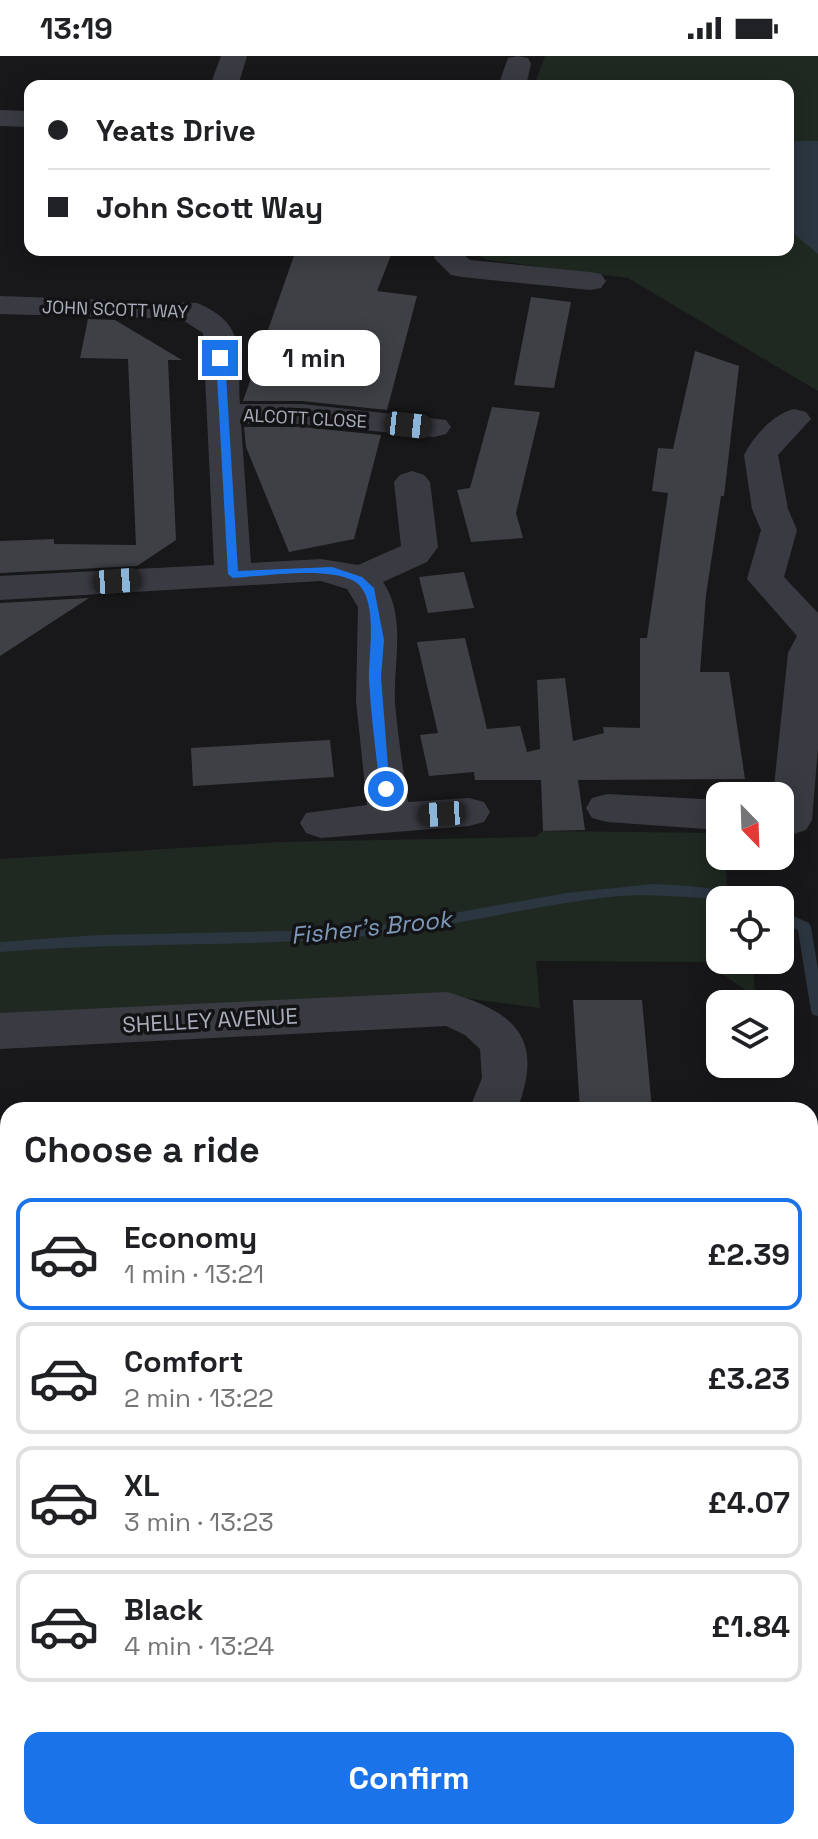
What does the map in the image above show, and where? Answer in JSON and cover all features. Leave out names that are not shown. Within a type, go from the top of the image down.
[{"type":"street","points":[[226,80],[234,56]]},
{"type":"street","points":[[0,118],[24,119]]},
{"type":"street","points":[[452,256],[462,268],[590,281]]},
{"type":"street","name":"JOHN SCOTT WAY","points":[[0,305],[198,313],[219,330],[233,574]]},
{"type":"street","name":"ALCOTT CLOSE","points":[[224,414],[439,412],[417,475],[420,547],[414,554],[359,579]]},
{"type":"street","points":[[794,419],[761,455],[770,509],[779,530],[765,579],[817,633],[807,653],[796,824]]},
{"type":"street","points":[[0,588],[332,570],[359,579],[370,590],[375,605],[379,640],[375,677],[389,817]]},
{"type":"street","points":[[607,808],[706,814]]},
{"type":"street","points":[[321,823],[469,812]]},
{"type":"street","name":"SHELLEY AVENUE","points":[[0,1031],[419,1008],[470,1015],[488,1026],[501,1040],[506,1075],[496,1102]]},
{"type":"shaded area","points":[[545,56],[818,56],[818,391],[628,278],[488,260],[479,256],[794,256],[794,80],[536,80]]},
{"type":"shaded area","points":[[794,141],[818,141],[818,254],[794,234]]},
{"type":"shaded area","points":[[543,831],[706,833],[706,870],[726,870],[727,886],[706,886],[706,963],[536,961],[540,1008],[449,996],[0,1015],[0,859],[280,842],[535,837]]},
{"type":"shaded area","points":[[722,974],[754,974],[755,990],[746,990]]},
{"type":"building","points":[[294,256],[391,256],[377,291],[417,296],[387,410],[302,401],[243,401]]},
{"type":"building","points":[[531,297],[571,302],[554,388],[514,385]]},
{"type":"building","points":[[88,319],[115,320],[182,360],[168,360],[176,540],[137,566],[0,573],[0,541],[54,539],[54,544],[136,545],[128,359],[80,358]]},
{"type":"building","points":[[695,351],[739,366],[724,496],[721,496],[706,595],[700,672],[729,672],[745,779],[578,780],[585,830],[543,831],[541,780],[475,780],[474,772],[429,776],[420,735],[438,733],[417,642],[465,638],[487,729],[520,726],[527,752],[540,749],[537,680],[565,678],[573,741],[604,733],[603,727],[640,728],[640,638],[647,638],[668,493],[652,491],[658,448],[673,449]]},
{"type":"building","points":[[492,407],[540,412],[516,513],[523,538],[471,542],[457,490],[470,488]]},
{"type":"building","points":[[244,427],[302,427],[381,435],[354,539],[289,552],[246,447]]},
{"type":"building","points":[[464,572],[474,608],[428,613],[419,577]]},
{"type":"building","points":[[89,598],[0,656],[0,603]]},
{"type":"building","points":[[330,740],[334,777],[193,786],[191,748]]},
{"type":"building","points":[[573,1000],[642,1000],[651,1102],[579,1102]]},
{"type":"waterway","name":"Fisher's Brook","points":[[0,947],[98,940],[344,933],[436,923],[610,892],[654,889],[706,894]]},
{"type":"waterway","name":"Fisher's Brook","points":[[794,922],[804,927],[818,1011]]},
{"type":"route","points":[[220,358],[233,574],[332,570],[359,579],[370,590],[379,640],[375,677],[386,789]]}]
